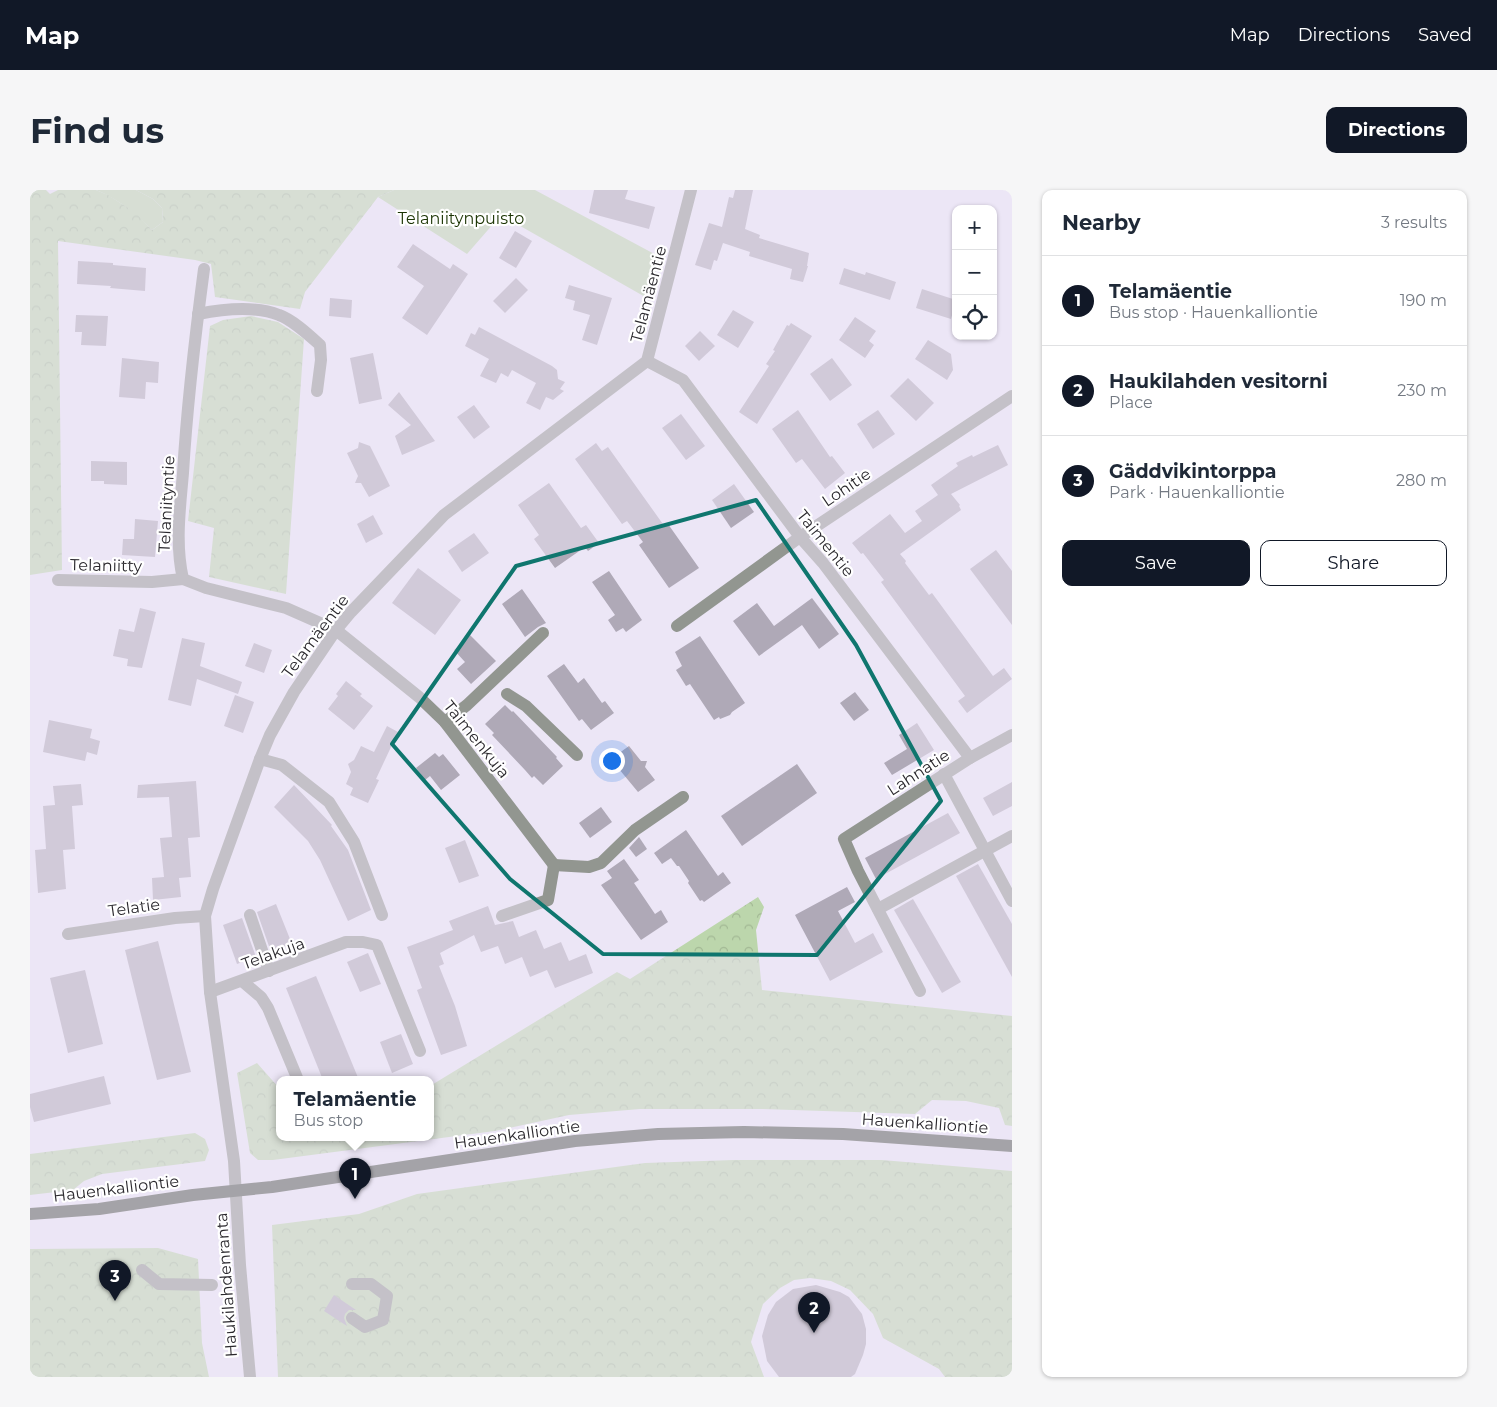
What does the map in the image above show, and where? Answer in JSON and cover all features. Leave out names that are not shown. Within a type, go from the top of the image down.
[{"type":"main road","name":"Hauenkalliontie","points":[[30,1214],[99,1209],[236,1191],[575,1141],[658,1134],[744,1132],[843,1134],[1012,1146]]},
{"type":"street","name":"Telamäentie","points":[[236,1191],[234,1161],[210,992],[205,916],[213,889],[270,735],[294,692],[336,630],[444,515],[648,360],[691,190]]},
{"type":"street","name":"Telaniityntie","points":[[183,579],[179,563],[178,536],[186,425],[204,269]]},
{"type":"street","points":[[198,314],[220,310],[255,310],[280,315],[320,344],[321,360],[317,391]]},
{"type":"street","name":"Taimentie","points":[[648,360],[683,380],[800,537],[823,563],[970,758]]},
{"type":"street","name":"Lohitie","points":[[677,626],[800,537],[1012,396]]},
{"type":"street","points":[[183,579],[206,588],[286,608],[336,630]]},
{"type":"street","name":"Telaniitty","points":[[58,580],[152,582],[183,579]]},
{"type":"street","name":"Taimenkuja","points":[[336,630],[420,697],[445,722],[554,865]]},
{"type":"street","points":[[445,722],[467,705],[543,633]]},
{"type":"street","points":[[507,694],[526,706],[578,755]]},
{"type":"street","name":"Lahnatie","points":[[878,909],[858,872],[844,839],[944,774],[1012,735]]},
{"type":"street","points":[[260,759],[282,765],[329,802],[354,842],[382,915]]},
{"type":"street","points":[[944,774],[1012,901]]},
{"type":"street","points":[[502,916],[548,900],[554,865],[589,867],[601,863],[635,830],[683,797]]},
{"type":"street","points":[[920,991],[878,909],[1012,836]]},
{"type":"street","points":[[250,915],[269,971]]},
{"type":"street","name":"Telatie","points":[[68,934],[175,918],[205,916]]},
{"type":"street","name":"Telakuja","points":[[210,992],[346,942],[363,942],[377,945],[420,1051]]},
{"type":"street","points":[[242,981],[260,997],[268,1008],[296,1076]]},
{"type":"street","name":"Haukilahdenranta","points":[[236,1191],[250,1377]]},
{"type":"street","points":[[142,1270],[159,1284],[212,1285]]},
{"type":"street","points":[[352,1284],[371,1284],[387,1296],[383,1320],[365,1327],[352,1318]]},
{"type":"highlighted area","points":[[756,500],[856,645],[941,801],[817,955],[603,954],[510,879],[392,744],[516,566]]},
{"type":"green space","points":[[30,190],[46,190],[50,194],[58,190],[96,190],[108,195],[136,213],[152,230],[163,222],[162,208],[153,199],[136,190],[394,190],[378,197],[305,292],[300,309],[215,297],[211,264],[195,260],[58,241],[62,570],[30,575]]},
{"type":"green space","points":[[96,190],[136,190],[153,199],[162,208],[163,222],[152,230],[126,207]]},
{"type":"green space","name":"Telaniitynpuisto","points":[[394,190],[535,190],[660,257],[647,298],[501,215],[467,254],[378,197]]},
{"type":"green space","points":[[251,316],[278,322],[304,339],[286,594],[209,577],[214,528],[188,521],[210,326],[223,320]]},
{"type":"green space","points":[[758,897],[764,907],[756,930],[762,990],[1012,1016],[1012,1126],[1005,1125],[999,1108],[966,1101],[932,1100],[915,1114],[761,1109],[640,1109],[569,1115],[495,1131],[434,1139],[434,1084],[617,972],[630,979]]},
{"type":"green space","points":[[257,1063],[276,1084],[276,1141],[418,1141],[273,1160],[258,1160],[250,1153],[237,1073]]},
{"type":"green space","points":[[195,1133],[205,1139],[209,1150],[205,1161],[102,1174],[84,1181],[73,1190],[30,1195],[30,1154]]},
{"type":"green space","points":[[733,1160],[882,1160],[1012,1171],[1012,1377],[945,1377],[939,1369],[883,1338],[873,1314],[850,1290],[831,1281],[810,1278],[794,1280],[780,1288],[763,1304],[751,1342],[764,1377],[278,1377],[272,1225],[359,1214],[417,1194],[645,1163]]},
{"type":"green space","points":[[158,1248],[198,1259],[202,1343],[209,1377],[30,1377],[30,1249]]},
{"type":"building","points":[[594,190],[628,190],[625,199],[655,207],[649,229],[589,213]]},
{"type":"building","points":[[735,190],[753,190],[745,229],[760,235],[759,238],[809,253],[808,266],[803,282],[790,279],[792,269],[749,256],[750,252],[723,243],[717,261],[714,260],[711,270],[695,265],[709,223],[722,227],[729,197],[733,198]]},
{"type":"building","points":[[515,231],[532,241],[516,268],[499,258]]},
{"type":"building","points":[[413,244],[450,269],[453,264],[468,274],[427,335],[402,318],[424,286],[397,267]]},
{"type":"building","points":[[78,261],[113,263],[113,265],[146,268],[145,291],[77,284]]},
{"type":"building","points":[[844,268],[865,275],[866,272],[896,282],[890,300],[839,284]]},
{"type":"building","points":[[516,278],[528,290],[505,313],[493,301]]},
{"type":"building","points":[[569,285],[612,298],[597,345],[582,340],[590,315],[573,310],[575,301],[565,298]]},
{"type":"building","points":[[922,289],[952,299],[951,319],[916,308]]},
{"type":"building","points":[[330,298],[352,300],[351,318],[329,316]]},
{"type":"building","points":[[733,310],[754,322],[738,348],[717,335]]},
{"type":"building","points":[[76,315],[108,316],[106,346],[81,345],[82,332],[75,332]]},
{"type":"building","points":[[855,317],[876,331],[869,341],[874,345],[865,358],[839,340]]},
{"type":"building","points":[[791,323],[812,336],[757,424],[739,412],[769,366],[766,364],[775,351],[773,350],[787,325],[789,326]]},
{"type":"building","points":[[479,327],[552,366],[557,370],[558,379],[565,382],[560,389],[564,391],[553,400],[546,397],[540,410],[526,403],[536,383],[512,370],[508,377],[501,373],[496,383],[480,376],[489,359],[465,346],[471,333],[475,335]]},
{"type":"building","points":[[700,331],[715,346],[699,361],[685,346]]},
{"type":"building","points":[[928,340],[951,354],[953,370],[947,380],[915,359]]},
{"type":"building","points":[[373,353],[382,399],[359,404],[350,358]]},
{"type":"building","points":[[122,358],[159,362],[158,383],[146,382],[145,399],[119,397]]},
{"type":"building","points":[[832,358],[852,385],[830,401],[810,374]]},
{"type":"building","points":[[908,378],[934,403],[916,421],[890,396]]},
{"type":"building","points":[[399,392],[435,441],[402,455],[395,436],[411,425],[388,405]]},
{"type":"building","points":[[474,405],[490,427],[474,439],[457,417]]},
{"type":"building","points":[[798,410],[830,457],[832,456],[845,473],[825,489],[802,459],[796,463],[772,429]]},
{"type":"building","points":[[878,410],[895,434],[873,449],[857,424]]},
{"type":"building","points":[[681,414],[705,446],[686,460],[662,428]]},
{"type":"building","points":[[359,442],[370,446],[390,486],[369,497],[361,483],[355,483],[358,476],[347,453],[358,448]]},
{"type":"building","points":[[596,443],[602,451],[608,447],[665,527],[668,524],[699,568],[669,588],[639,545],[643,542],[627,521],[622,524],[575,459]]},
{"type":"building","points":[[998,445],[1008,465],[951,494],[960,505],[961,510],[900,554],[929,595],[932,593],[993,676],[1004,668],[1012,679],[967,713],[958,701],[965,696],[881,582],[884,580],[863,553],[861,554],[852,543],[890,514],[905,533],[922,521],[915,511],[938,495],[931,485],[958,466],[956,463]]},
{"type":"building","points":[[91,461],[127,462],[127,485],[104,484],[104,481],[91,481]]},
{"type":"building","points":[[549,483],[581,528],[586,525],[599,543],[588,551],[585,547],[555,568],[534,539],[539,535],[518,505]]},
{"type":"building","points":[[734,484],[754,512],[731,528],[712,500]]},
{"type":"building","points":[[373,515],[383,534],[366,543],[357,524]]},
{"type":"building","points":[[135,519],[158,521],[155,557],[122,555],[123,539],[134,539]]},
{"type":"building","points":[[474,533],[489,553],[462,572],[448,551]]},
{"type":"building","points":[[996,550],[1012,571],[1012,625],[970,569]]},
{"type":"building","points":[[418,568],[461,600],[435,635],[392,603]]},
{"type":"building","points":[[609,571],[642,620],[626,632],[623,628],[616,632],[608,620],[615,615],[592,582]]},
{"type":"building","points":[[522,589],[546,623],[525,637],[502,604]]},
{"type":"building","points":[[812,598],[839,634],[819,649],[802,625],[759,656],[733,621],[757,603],[774,626]]},
{"type":"building","points":[[140,608],[156,612],[142,668],[127,666],[128,659],[113,656],[119,629],[134,632]]},
{"type":"building","points":[[470,635],[496,661],[471,684],[457,669],[465,662],[454,650]]},
{"type":"building","points":[[700,636],[745,703],[730,715],[720,719],[719,717],[714,720],[690,684],[686,686],[676,670],[682,666],[675,652]]},
{"type":"building","points":[[182,638],[205,643],[200,666],[242,682],[238,694],[197,679],[191,706],[168,700]]},
{"type":"building","points":[[254,643],[272,650],[264,673],[245,666]]},
{"type":"building","points":[[564,664],[578,683],[584,678],[602,703],[605,701],[614,713],[591,730],[582,719],[579,721],[547,676]]},
{"type":"building","points":[[346,681],[373,706],[354,730],[328,709]]},
{"type":"building","points":[[855,692],[869,710],[854,721],[840,703]]},
{"type":"building","points":[[235,695],[254,702],[243,733],[224,726]]},
{"type":"building","points":[[505,705],[557,757],[563,766],[543,785],[534,776],[532,778],[492,735],[494,733],[485,724]]},
{"type":"building","points":[[49,720],[92,729],[90,738],[100,741],[97,755],[87,752],[85,761],[43,752]]},
{"type":"building","points":[[917,723],[934,750],[892,775],[884,763],[907,749],[899,735]]},
{"type":"building","points":[[387,726],[398,732],[376,779],[379,780],[368,803],[350,795],[353,788],[346,784],[351,772],[348,764],[354,760],[361,746],[374,752]]},
{"type":"building","points":[[629,746],[641,761],[647,761],[645,767],[655,780],[638,792],[614,763],[615,756]]},
{"type":"building","points":[[435,753],[439,757],[443,754],[460,775],[441,790],[430,776],[425,780],[416,768]]},
{"type":"building","points":[[797,764],[817,793],[742,846],[721,816]]},
{"type":"building","points":[[196,781],[200,837],[188,838],[191,877],[179,878],[181,897],[153,900],[152,878],[164,877],[160,838],[172,837],[169,797],[137,798],[138,785]]},
{"type":"building","points":[[1012,782],[1012,806],[993,816],[983,798]]},
{"type":"building","points":[[81,784],[83,805],[72,806],[75,849],[63,850],[66,889],[38,893],[35,850],[46,849],[43,806],[55,805],[53,786]]},
{"type":"building","points":[[294,785],[332,825],[348,850],[371,910],[348,921],[320,860],[308,841],[274,807]]},
{"type":"building","points":[[601,807],[612,822],[590,838],[579,823]]},
{"type":"building","points":[[948,813],[960,833],[876,879],[865,858]]},
{"type":"building","points":[[686,830],[718,876],[723,872],[731,883],[704,902],[700,901],[679,866],[671,858],[662,864],[654,853]]},
{"type":"building","points":[[639,837],[647,849],[636,857],[629,848]]},
{"type":"building","points":[[465,840],[479,876],[459,883],[445,848]]},
{"type":"building","points":[[624,859],[639,880],[634,883],[655,914],[661,910],[668,922],[641,940],[601,885],[612,878],[607,871]]},
{"type":"building","points":[[978,864],[1012,924],[1012,977],[956,876]]},
{"type":"building","points":[[847,887],[855,902],[838,911],[855,943],[873,933],[883,952],[830,981],[795,915]]},
{"type":"building","points":[[913,899],[961,982],[942,993],[894,910]]},
{"type":"building","points":[[276,904],[292,944],[271,952],[257,912]]},
{"type":"building","points":[[488,906],[495,925],[513,921],[519,937],[536,930],[544,949],[561,942],[569,961],[586,954],[593,973],[555,988],[547,970],[530,977],[522,957],[505,964],[498,946],[481,952],[474,935],[440,953],[444,964],[439,966],[455,1006],[467,1046],[441,1055],[417,990],[422,988],[407,947],[453,930],[449,921]]},
{"type":"building","points":[[242,918],[256,957],[237,964],[223,925]]},
{"type":"building","points":[[158,941],[191,1072],[157,1080],[125,950]]},
{"type":"building","points":[[368,953],[381,984],[360,992],[347,962]]},
{"type":"building","points":[[85,970],[103,1044],[68,1053],[50,978]]},
{"type":"building","points":[[316,976],[357,1076],[321,1076],[286,988]]},
{"type":"building","points":[[401,1034],[413,1064],[392,1073],[380,1042]]},
{"type":"building","points":[[104,1076],[111,1104],[34,1122],[30,1107],[30,1094]]},
{"type":"building","points":[[816,1285],[840,1292],[849,1297],[862,1314],[866,1329],[866,1344],[863,1355],[855,1374],[851,1377],[779,1377],[767,1361],[762,1336],[768,1315],[776,1302],[793,1289]]},
{"type":"building","points":[[334,1295],[356,1310],[349,1310],[345,1314],[344,1318],[347,1326],[324,1311]]},
{"type":"place","name":"Telamäentie","points":[[355,1199]]},
{"type":"place","name":"Gäddvikintorppa","points":[[115,1301]]},
{"type":"place","name":"Haukilahden vesitorni","points":[[814,1333]]}]
